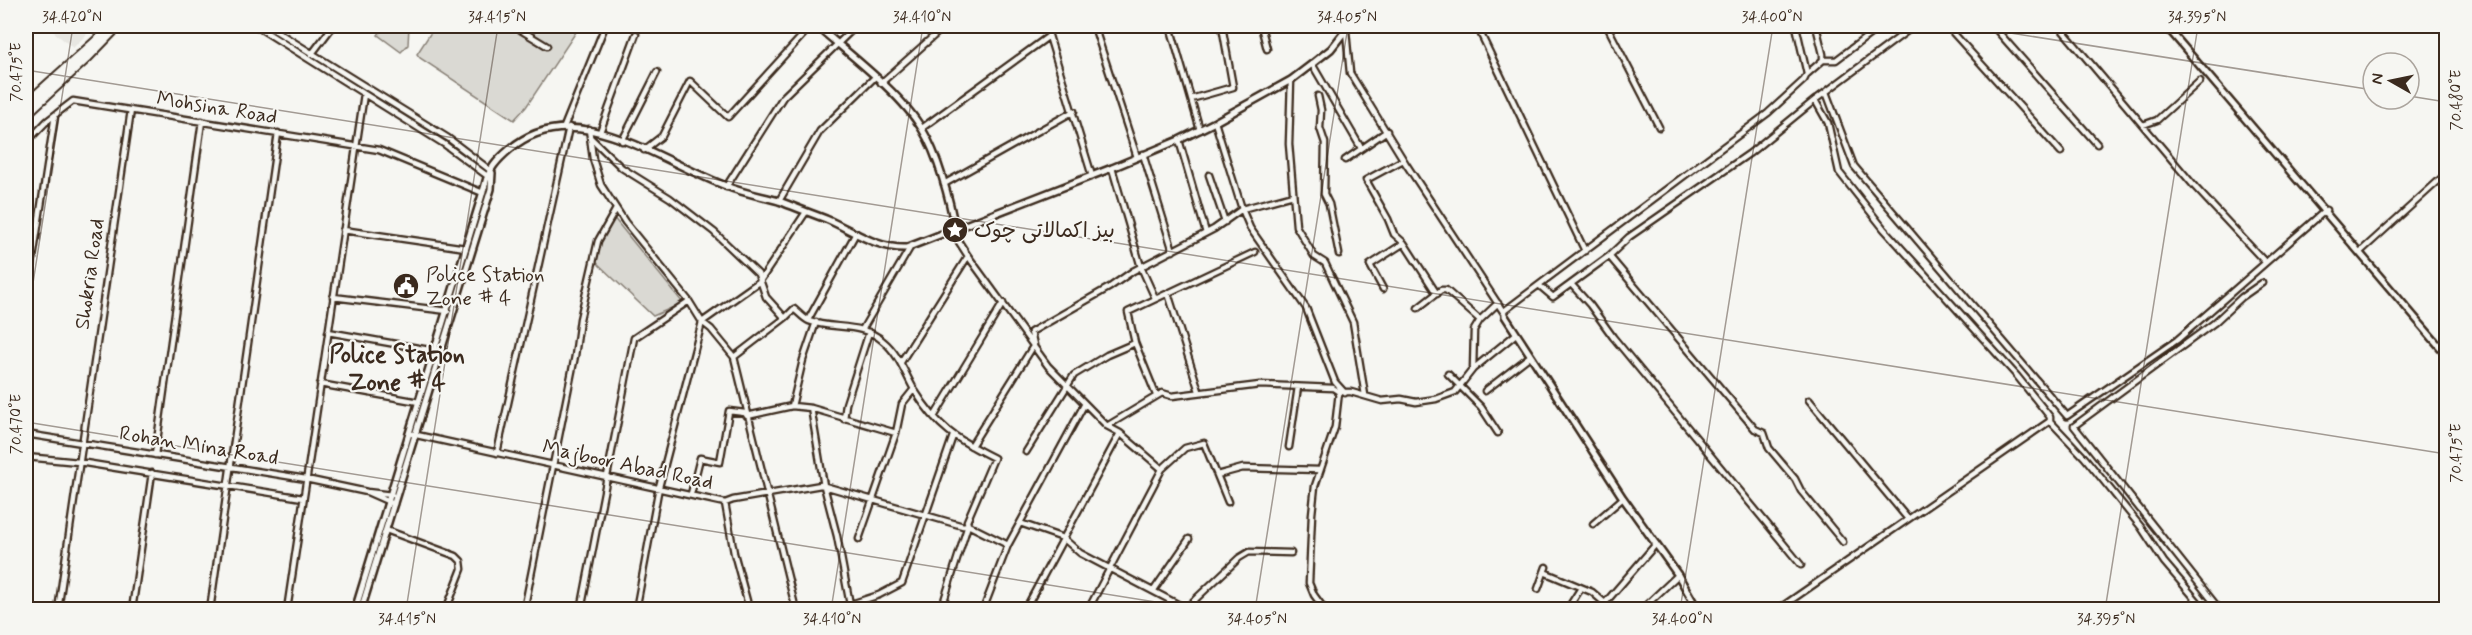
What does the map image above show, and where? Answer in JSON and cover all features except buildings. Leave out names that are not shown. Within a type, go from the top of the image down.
[{"type":"highway","points":[[26,104],[109,26]]},
{"type":"highway","points":[[82,52],[116,26]]},
{"type":"highway","points":[[26,114],[88,57],[116,26]]},
{"type":"street","points":[[256,26],[397,115],[448,138],[492,173],[490,189],[393,496],[386,530],[361,609]]},
{"type":"street","points":[[268,26],[401,109],[444,144],[488,172]]},
{"type":"street","points":[[308,59],[333,26]]},
{"type":"street","points":[[514,26],[546,46]]},
{"type":"street","points":[[497,453],[567,127],[605,26]]},
{"type":"street","points":[[644,150],[662,136],[690,81],[728,117],[811,26]]},
{"type":"street","points":[[817,26],[875,76],[922,128],[944,184],[959,242],[1048,366],[1107,426],[1120,433],[1162,469]]},
{"type":"street","points":[[726,187],[783,97],[856,26]]},
{"type":"street","points":[[881,83],[945,26]]},
{"type":"street","points":[[1046,26],[1074,111],[1092,176]]},
{"type":"street","points":[[1094,26],[1173,251]]},
{"type":"street","points":[[1170,26],[1200,130]]},
{"type":"street","points":[[1191,99],[1233,87],[1222,26]]},
{"type":"street","points":[[1261,26],[1267,49]]},
{"type":"street","points":[[1477,26],[1586,251]]},
{"type":"street","points":[[1607,26],[1659,127]]},
{"type":"street","points":[[1796,26],[1807,74]]},
{"type":"street","points":[[1816,26],[1823,60]]},
{"type":"street","points":[[1504,314],[1768,113],[1823,60],[1836,60],[1881,26]]},
{"type":"street","points":[[1540,286],[1553,297],[1609,256],[1629,237],[1750,153],[1815,100],[1914,26]]},
{"type":"street","points":[[1947,26],[2061,152]]},
{"type":"street","points":[[1993,26],[2097,144]]},
{"type":"street","points":[[2059,26],[2224,220],[2265,262]]},
{"type":"street","points":[[2166,26],[2326,210],[2446,354]]},
{"type":"street","points":[[413,434],[419,402],[488,172],[501,156],[524,139],[543,131],[567,127],[600,132],[726,187],[779,201],[890,249],[911,246],[955,230],[1112,168],[1200,130],[1291,80],[1331,49],[1348,28]]},
{"type":"street","points":[[1348,28],[1350,73],[1403,160],[1498,303],[1530,356],[1623,498],[1678,575],[1696,609]]},
{"type":"street","points":[[600,132],[636,34]]},
{"type":"street","points":[[922,128],[1049,36]]},
{"type":"street","points":[[1312,64],[1361,148]]},
{"type":"street","points":[[622,141],[657,72]]},
{"type":"street","points":[[779,201],[820,131],[875,76]]},
{"type":"street","points":[[1291,80],[1289,144],[1296,226],[1314,256],[1325,263],[1353,322],[1365,395]]},
{"type":"street","points":[[2143,125],[2157,120],[2200,81]]},
{"type":"street","points":[[356,89],[360,83]]},
{"type":"street","points":[[1826,92],[1854,166],[2067,416],[2177,340],[2326,210]]},
{"type":"street","points":[[287,609],[364,94]]},
{"type":"street","points":[[1318,96],[1321,111],[1320,128],[1325,143],[1324,194],[1329,204],[1339,254]]},
{"type":"street","points":[[1815,100],[1828,123],[1839,172],[1884,229],[2017,376],[2050,417],[2050,421],[2085,458],[2141,527],[2164,562],[2205,609]]},
{"type":"street","name":"Mohsina Road","points":[[55,115],[73,101],[379,150],[483,193]]},
{"type":"street","points":[[397,115],[401,109]]},
{"type":"street","name":"Shokria Road","points":[[58,609],[131,110]]},
{"type":"street","points":[[944,184],[1074,111]]},
{"type":"street","points":[[26,143],[55,115]]},
{"type":"street","points":[[26,304],[55,115]]},
{"type":"street","points":[[155,455],[202,122]]},
{"type":"street","points":[[1215,122],[1250,228],[1306,308],[1335,382],[1342,392],[1335,427],[1320,470],[1312,514],[1309,583],[1314,596],[1325,609]]},
{"type":"street","points":[[589,129],[593,159],[601,185],[624,222],[689,301],[702,322],[711,329],[734,357],[796,609]]},
{"type":"street","points":[[1345,160],[1387,131]]},
{"type":"street","points":[[210,609],[278,133]]},
{"type":"street","points":[[590,137],[622,168],[670,198],[714,232],[758,274],[762,279],[760,281],[766,297],[785,318]]},
{"type":"street","points":[[444,144],[448,138]]},
{"type":"street","points":[[1179,140],[1206,233]]},
{"type":"street","points":[[1403,160],[1366,180],[1394,234],[1404,243],[1437,294]]},
{"type":"street","points":[[1112,168],[1141,267],[1155,298]]},
{"type":"street","points":[[2360,252],[2446,174]]},
{"type":"street","points":[[1209,175],[1226,222]]},
{"type":"street","points":[[971,446],[1034,345],[1031,332],[1141,267],[1226,222],[1242,209],[1293,195]]},
{"type":"street","points":[[524,609],[575,357],[580,319],[598,241],[616,208]]},
{"type":"street","points":[[636,609],[659,487],[702,322],[760,281],[806,212]]},
{"type":"street","points":[[343,230],[466,248]]},
{"type":"street","points":[[808,320],[856,233]]},
{"type":"street","points":[[1383,289],[1370,265],[1404,243]]},
{"type":"street","points":[[862,330],[911,246]]},
{"type":"street","points":[[1156,395],[1136,343],[1128,312],[1255,252]]},
{"type":"street","points":[[902,362],[968,256]]},
{"type":"street","points":[[1609,256],[1755,429],[1764,433],[1769,448],[1843,542]]},
{"type":"street","points":[[2220,609],[2074,426],[2214,323],[2242,297],[2262,283]]},
{"type":"street","points":[[1570,284],[1590,305],[1613,337],[1801,565]]},
{"type":"street","points":[[1418,308],[1446,290],[1480,320]]},
{"type":"street","points":[[1168,293],[1199,392]]},
{"type":"street","points":[[333,297],[448,311]]},
{"type":"street","points":[[581,609],[634,338],[689,301]]},
{"type":"street","points":[[934,417],[1003,303]]},
{"type":"street","points":[[1473,369],[1474,330],[1480,320],[1498,303]]},
{"type":"street","points":[[734,357],[794,309],[808,320],[869,332],[884,341],[902,362],[914,389],[934,417],[953,436],[994,458],[967,521],[968,525],[940,609]]},
{"type":"street","points":[[792,406],[803,360],[816,322]]},
{"type":"street","points":[[328,332],[435,351]]},
{"type":"street","points":[[844,419],[846,404],[869,332]]},
{"type":"street","points":[[1107,426],[1162,393],[1172,396],[1260,385],[1333,388],[1382,401],[1401,399],[1416,402],[1436,399],[1455,392],[1473,369],[1516,334]]},
{"type":"street","points":[[1026,453],[1074,375],[1107,355],[1136,343]]},
{"type":"street","points":[[1485,391],[1530,356]]},
{"type":"street","points":[[1448,374],[1481,407],[1498,433]]},
{"type":"street","points":[[320,384],[419,402]]},
{"type":"street","points":[[1289,447],[1298,387]]},
{"type":"street","points":[[859,539],[896,433],[902,404],[914,389]]},
{"type":"street","points":[[1809,400],[1908,519]]},
{"type":"street","points":[[983,609],[1008,545],[1084,405]]},
{"type":"street","points":[[691,494],[700,458],[720,462],[729,411],[745,413],[747,416],[792,406],[811,408],[896,433]]},
{"type":"street","points":[[811,408],[824,486],[846,577],[850,607],[879,596],[902,583],[953,436]]},
{"type":"street","points":[[1777,609],[2050,421]]},
{"type":"street","points":[[1025,609],[1120,433]]},
{"type":"street","name":"Rohan Mina Road","points":[[26,434],[306,479],[393,496]]},
{"type":"street","name":"Majboor Abad Road","points":[[413,434],[725,503],[824,486],[963,526],[968,525],[1008,545]]},
{"type":"street","points":[[1088,609],[1162,469],[1185,448],[1204,443],[1228,502]]},
{"type":"street","points":[[26,457],[79,462],[303,498]]},
{"type":"street","points":[[1217,475],[1243,468],[1320,470]]},
{"type":"street","points":[[132,609],[152,473]]},
{"type":"street","name":"Rohan Mina Road","points":[[366,492],[391,504]]},
{"type":"street","points":[[1593,524],[1623,498]]},
{"type":"street","points":[[725,503],[734,554],[747,601]]},
{"type":"street","points":[[355,609],[391,504]]},
{"type":"street","points":[[1020,523],[1063,538],[1080,553],[1154,590],[1186,609],[1239,558],[1249,552],[1291,553]]},
{"type":"street","points":[[386,530],[456,556],[461,561],[462,569],[446,609]]},
{"type":"street","points":[[1154,590],[1189,539]]},
{"type":"street","points":[[1599,609],[1656,544]]},
{"type":"street","points":[[1538,589],[1545,569],[1605,601],[1613,609]]},
{"type":"street","points":[[1641,609],[1678,575]]},
{"type":"street","points":[[1567,609],[1581,588]]},
{"type":"street","points":[[655,609],[683,607],[692,609]]},
{"type":"shaded area","points":[[49,26],[95,26],[73,48]]},
{"type":"shaded area","points":[[384,26],[409,26],[408,45],[401,52],[378,35]]},
{"type":"shaded area","points":[[435,26],[580,26],[526,107],[514,120],[420,58],[417,54]]},
{"type":"shaded area","points":[[613,217],[683,303],[653,316],[596,262],[600,242]]},
{"type":"place","name":"بیز اکمالاتی چوک","points":[[955,230]]},
{"type":"place","name":"Police Station Zone # 4","points":[[406,286]]},
{"type":"district","name":"Police Station Zone # 4","points":[[397,368]]}]
